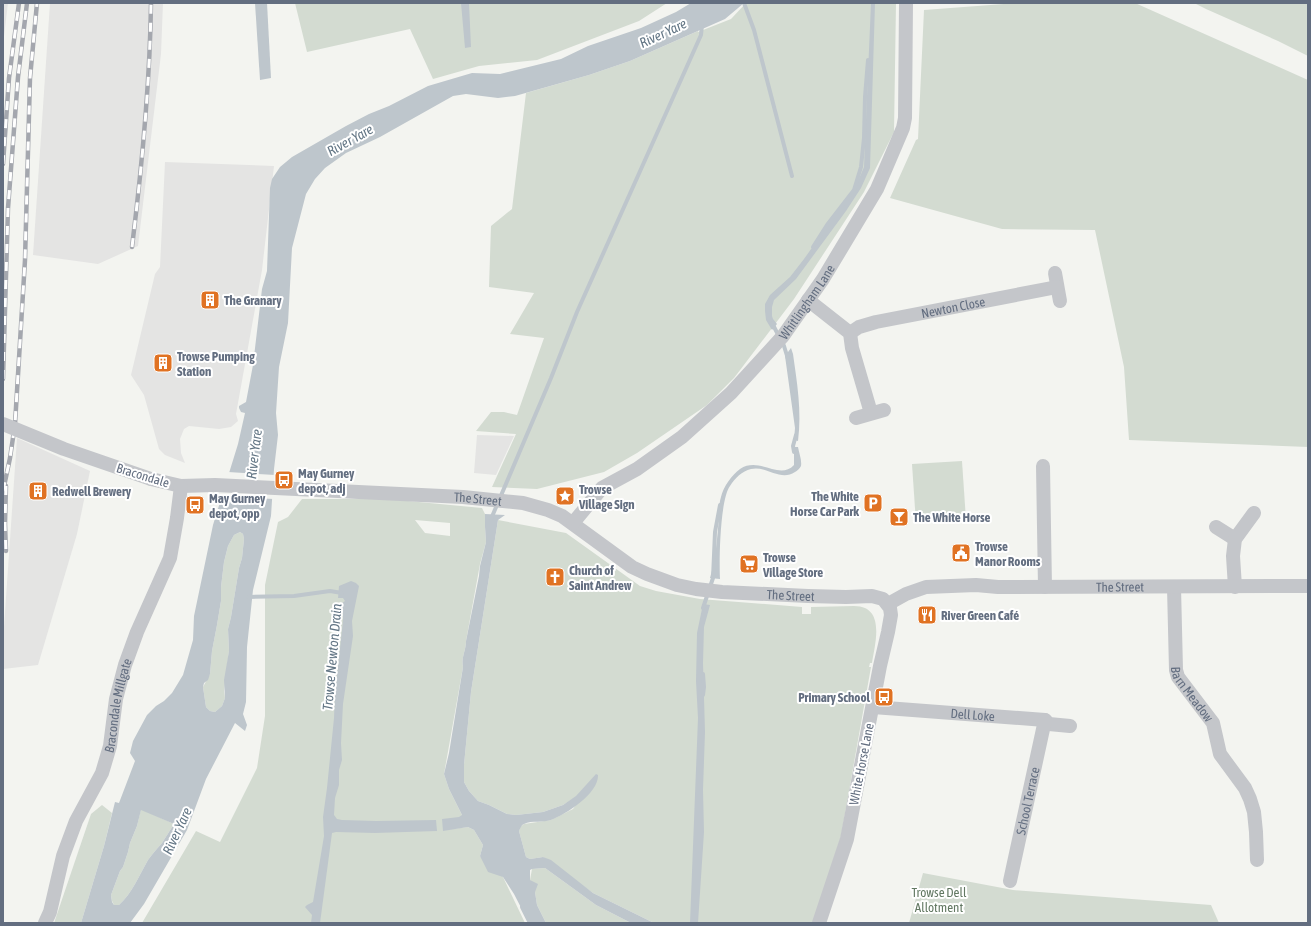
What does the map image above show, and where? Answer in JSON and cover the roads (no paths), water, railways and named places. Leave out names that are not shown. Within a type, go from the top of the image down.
[{"type":"street","name":"Whitlingham Lane","points":[[573,523],[602,488],[637,469],[682,437],[731,393],[780,339],[839,254],[877,189],[903,128],[905,118],[906,3]]},
{"type":"street","name":"Newton Close","points":[[850,334],[859,327],[876,322],[1058,294],[1055,273]]},
{"type":"street","points":[[808,300],[850,334],[852,348],[878,412],[856,418]]},
{"type":"street","name":"Bracondale","points":[[3,424],[64,449],[151,479],[181,486],[225,485],[290,489]]},
{"type":"street","points":[[1043,466],[1045,587]]},
{"type":"street","name":"Bracondale Millgate","points":[[45,923],[50,912],[63,856],[76,820],[102,773],[110,746],[116,700],[125,665],[137,632],[170,558],[181,486]]},
{"type":"street","name":"The Street","points":[[290,489],[462,497],[523,504],[548,510],[562,516],[632,567],[647,574],[677,585],[722,592],[846,597],[872,596],[883,599],[888,604],[906,594],[926,587],[976,585],[998,587],[1308,586]]},
{"type":"street","points":[[1235,587],[1233,556],[1235,539],[1254,513]]},
{"type":"street","points":[[1216,526],[1235,539]]},
{"type":"street","name":"Barn Meadow","points":[[1174,587],[1176,670],[1178,677],[1213,723],[1220,754],[1245,788],[1250,799],[1254,812],[1257,860]]},
{"type":"street","name":"White Horse Lane","points":[[819,923],[847,839],[891,615],[888,604]]},
{"type":"street","name":"Dell Loke","points":[[873,707],[1045,720],[1049,724],[1070,726]]},
{"type":"street","name":"School Terrace","points":[[1010,881],[1045,720]]},
{"type":"water","points":[[255,3],[267,3],[271,78],[260,80]]},
{"type":"water","points":[[461,3],[469,3],[471,47],[465,48]]},
{"type":"water","name":"River Yare","points":[[691,3],[744,3],[725,19],[630,61],[589,75],[515,96],[498,98],[466,94],[453,96],[380,137],[346,153],[325,168],[315,179],[306,194],[292,248],[288,323],[279,367],[276,413],[278,435],[271,516],[253,590],[247,647],[246,702],[243,714],[247,725],[245,731],[235,723],[206,779],[187,830],[144,904],[130,923],[81,923],[104,846],[115,802],[119,803],[135,761],[130,753],[133,741],[147,715],[172,693],[183,675],[193,640],[194,616],[213,525],[238,444],[245,413],[241,412],[239,406],[246,402],[253,365],[262,289],[267,271],[270,188],[272,179],[280,167],[292,157],[346,126],[428,86],[472,73],[500,74],[561,59],[588,46],[641,28],[676,12]],"holes":[[[240,532],[243,534],[244,539],[242,558],[228,629],[229,651],[224,680],[225,698],[222,706],[215,712],[210,711],[206,707],[203,687],[210,674],[212,651],[221,601],[224,562],[228,546],[234,535]],[[141,810],[174,824],[162,843],[148,860],[128,895],[119,905],[114,905],[111,895],[123,867]]]},
{"type":"water","points":[[871,3],[875,3],[870,168],[861,188],[846,211],[796,279],[774,300],[772,316],[777,324],[772,330],[766,320],[765,311],[765,304],[770,295],[790,277],[804,259],[856,186],[864,167]]},
{"type":"water","points":[[791,348],[798,397],[798,441],[794,440],[795,428],[785,356]]},
{"type":"water","points":[[794,447],[798,447],[801,461],[801,466],[796,472],[789,475],[784,475],[757,468],[751,469],[739,475],[730,486],[724,503],[722,516],[720,579],[710,578],[716,548],[720,502],[726,485],[740,469],[747,466],[762,466],[782,471],[788,469],[794,465]]},
{"type":"water","points":[[485,514],[505,515],[498,520],[471,692],[464,765],[464,782],[469,791],[478,801],[507,814],[516,815],[543,812],[563,805],[576,796],[596,774],[598,775],[597,782],[588,796],[573,808],[551,820],[530,822],[522,825],[519,831],[526,857],[530,859],[543,857],[551,860],[593,893],[654,923],[631,923],[596,905],[545,868],[530,870],[530,880],[538,884],[535,892],[537,905],[546,923],[529,923],[514,894],[503,877],[488,872],[480,856],[483,845],[474,830],[468,827],[443,831],[442,819],[459,817],[462,815],[449,789],[444,774],[449,753],[463,667],[463,657],[486,542]]},
{"type":"water","points":[[351,581],[359,586],[352,621],[353,636],[343,704],[341,743],[342,760],[339,770],[339,785],[335,798],[334,815],[337,819],[342,820],[436,820],[437,831],[332,833],[320,923],[311,923],[312,915],[305,907],[313,902],[324,836],[323,817],[343,621],[343,614],[334,612],[334,609],[345,601],[343,598],[338,598],[339,586]]},
{"type":"water","points":[[703,604],[710,605],[704,627],[703,663],[705,732],[703,790],[704,832],[698,923],[690,923],[698,718],[696,681],[697,633]]},
{"type":"waterway","points":[[744,3],[754,30],[792,176]]},
{"type":"waterway","points":[[491,519],[551,378],[577,312],[701,35],[702,25]]},
{"type":"waterway","points":[[813,247],[827,225],[854,190],[861,167],[868,60]]},
{"type":"waterway","points":[[772,323],[784,346],[788,359]]},
{"type":"waterway","points":[[794,452],[793,446],[796,435]]},
{"type":"waterway","points":[[703,608],[713,578],[715,532],[720,505]]},
{"type":"waterway","name":"Trowse Newton Drain","points":[[248,597],[294,596],[330,591],[342,593]]},
{"type":"waterway","points":[[703,674],[703,695]]},
{"type":"waterway","points":[[522,907],[530,923]]},
{"type":"railway","points":[[3,164],[9,78],[19,3]]},
{"type":"railway","points":[[3,379],[8,208],[18,77],[27,3]]},
{"type":"railway","points":[[3,491],[15,424],[25,260],[30,78],[37,3]]},
{"type":"railway","points":[[132,247],[145,125],[151,3]]},
{"type":"railway","points":[[6,486],[6,551]]},
{"type":"place","name":"The Granary","points":[[210,300]]},
{"type":"place","name":"Trowse Pumping Station","points":[[163,363]]},
{"type":"place","name":"May Gurney depot, adj","points":[[284,480]]},
{"type":"place","name":"Redwell Brewery","points":[[38,491]]},
{"type":"place","name":"Trowse Village Sign","points":[[565,496]]},
{"type":"place","name":"The White Horse Car Park","points":[[873,503]]},
{"type":"place","name":"May Gurney depot, opp","points":[[195,505]]},
{"type":"place","name":"The White Horse","points":[[899,517]]},
{"type":"place","name":"Trowse Manor Rooms","points":[[961,553]]},
{"type":"place","name":"Trowse Village Store","points":[[749,564]]},
{"type":"place","name":"Church of Saint Andrew","points":[[555,577]]},
{"type":"place","name":"River Green Café","points":[[927,615]]},
{"type":"place","name":"Primary School","points":[[884,697]]},
{"type":"park label","name":"Trowse Dell Allotment","points":[[939,900]]}]
